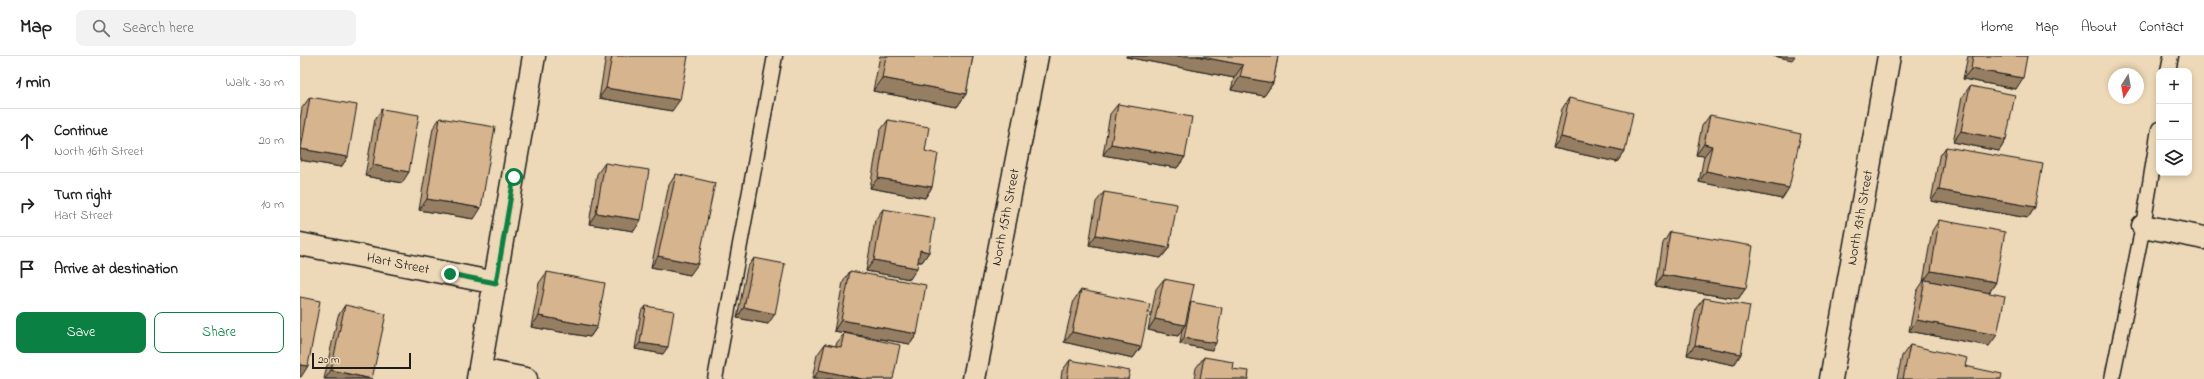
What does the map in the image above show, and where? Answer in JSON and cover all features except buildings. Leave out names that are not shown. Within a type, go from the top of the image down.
[{"type":"street","points":[[526,379],[479,375],[534,56]]},
{"type":"street","name":"North 15th Street","points":[[974,379],[1037,56]]},
{"type":"street","name":"North 13th Street","points":[[1831,379],[1889,56]]},
{"type":"street","points":[[2143,226],[2204,238]]},
{"type":"street","name":"Hart Street","points":[[300,244],[496,283]]},
{"type":"lane","points":[[715,379],[775,56]]},
{"type":"lane","points":[[2169,68],[2171,56]]},
{"type":"lane","points":[[2112,379],[2143,226],[2157,140]]},
{"type":"route","points":[[450,274],[496,283],[514,177]]}]
